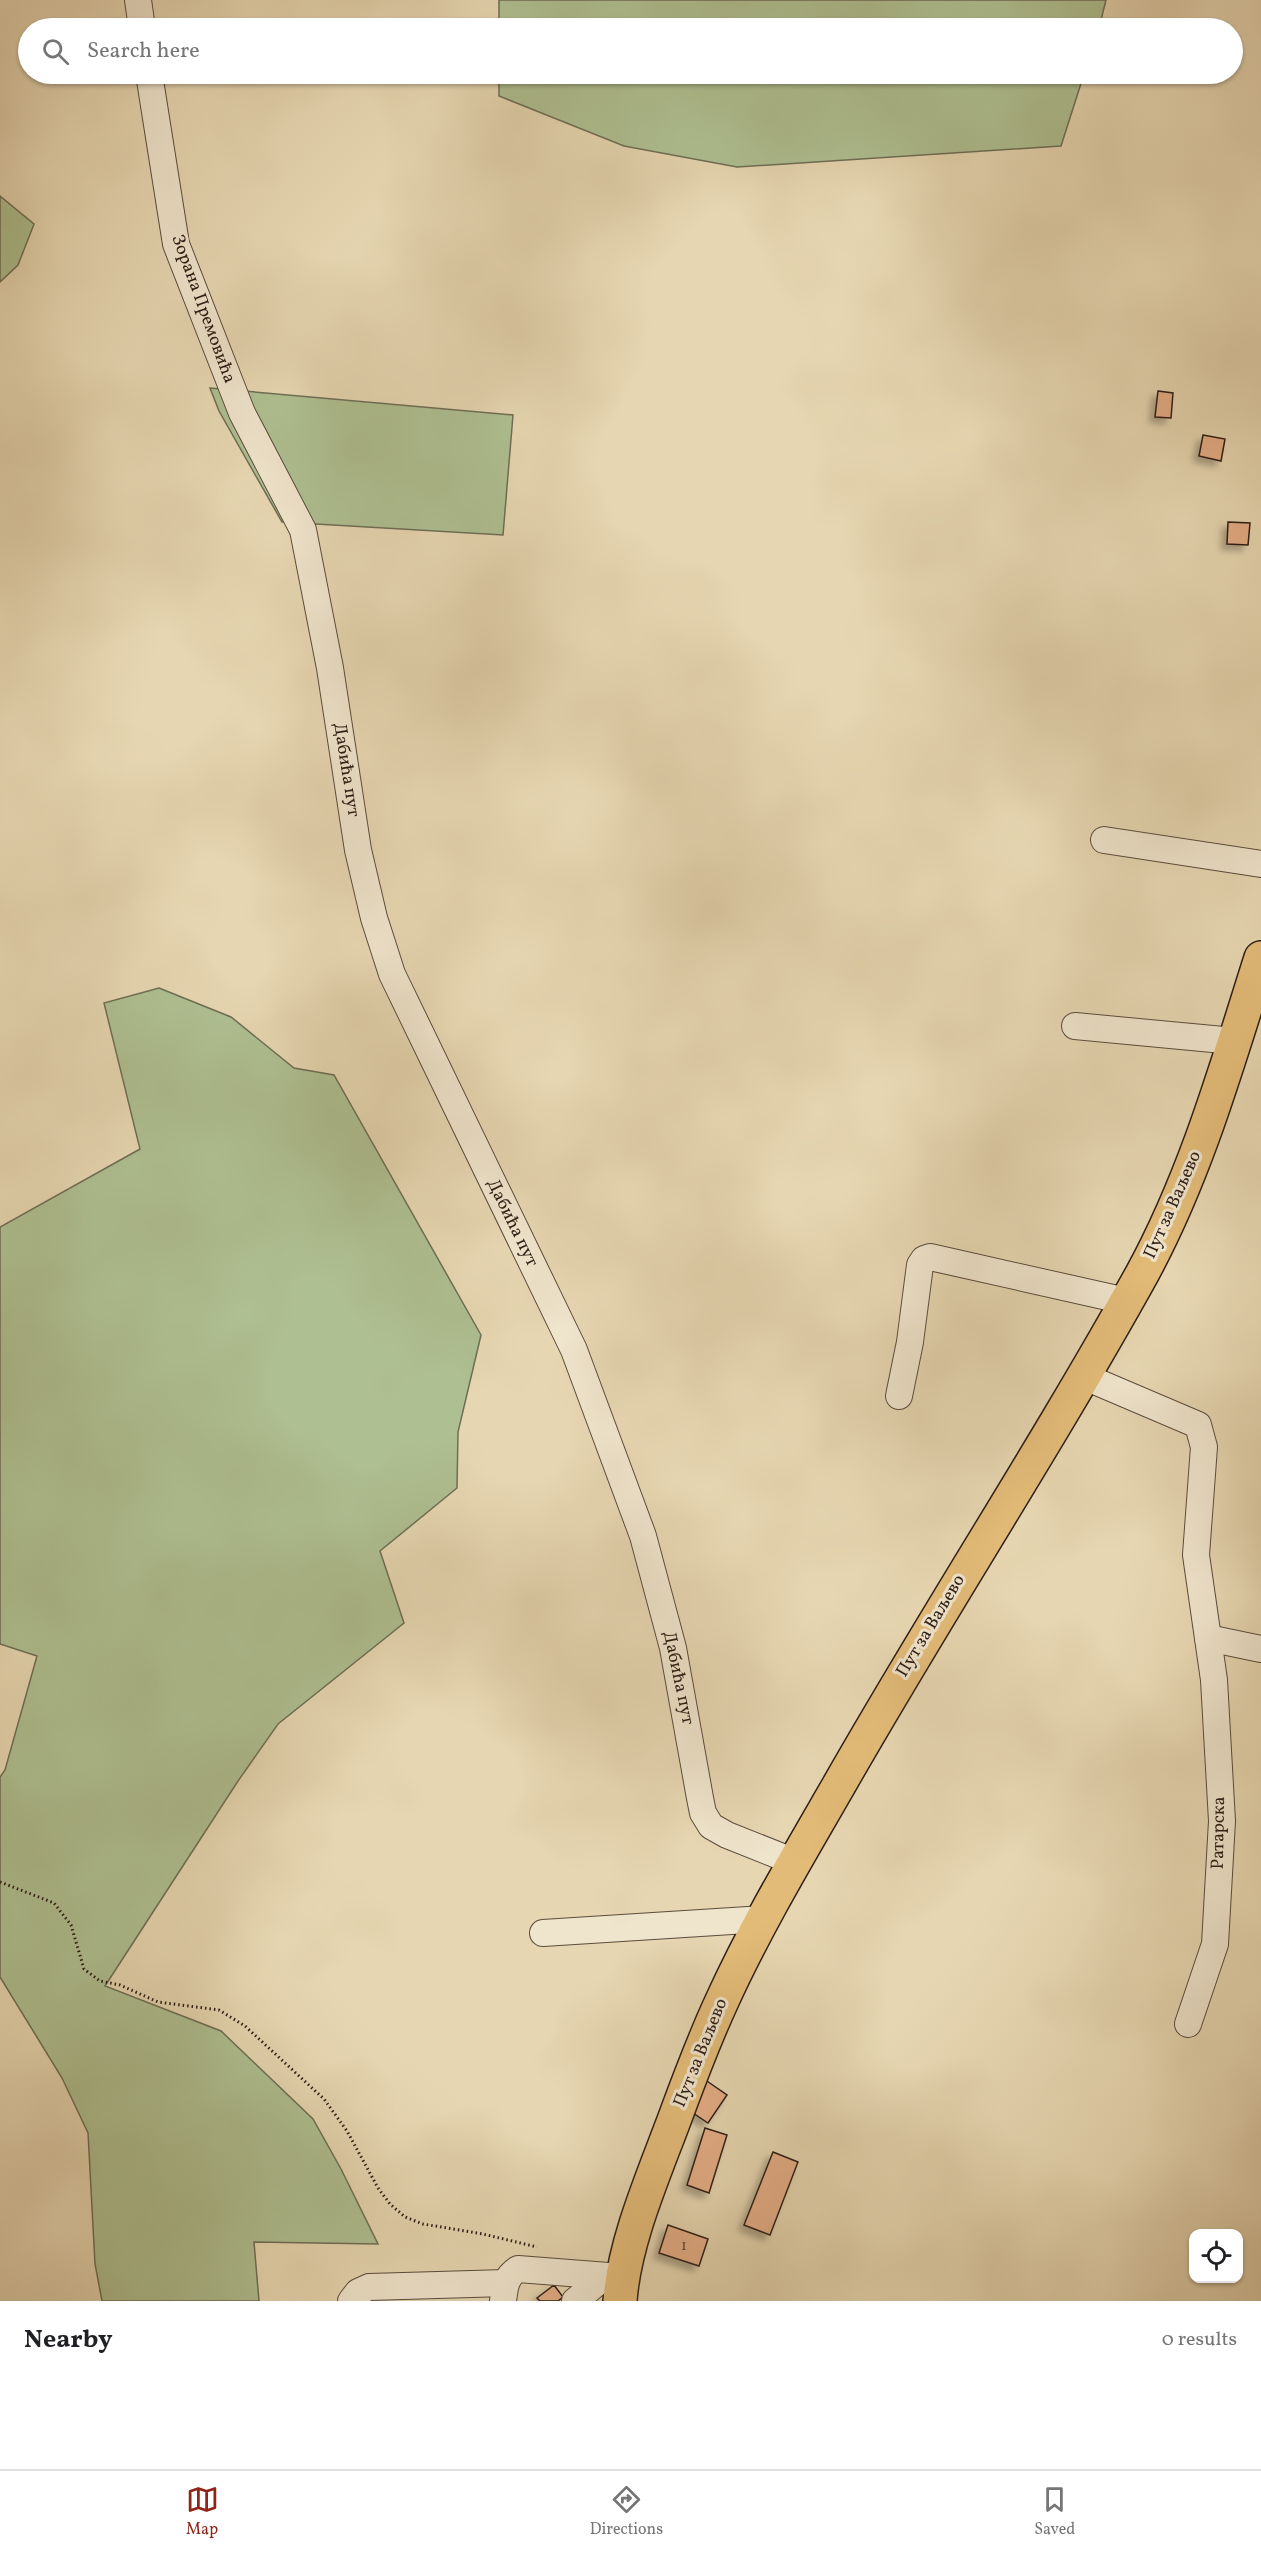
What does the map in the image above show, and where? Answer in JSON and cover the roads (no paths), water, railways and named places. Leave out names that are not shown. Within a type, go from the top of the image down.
[{"type":"main road","name":"Пут за Ваљево","points":[[615,2285],[702,2047],[722,2000],[764,1919],[908,1664],[1083,1376],[1156,1246],[1194,1162],[1261,958]]},
{"type":"street","points":[[138,0],[141,18]]},
{"type":"street","name":"Зорана Премовића","points":[[151,84],[176,244],[242,413],[303,530]]},
{"type":"street","name":"Дабића пут","points":[[303,530],[330,668],[358,850],[374,918],[392,974],[574,1350],[643,1536],[672,1648],[706,1820],[718,1831],[795,1862]]},
{"type":"street","points":[[1104,840],[1261,864]]},
{"type":"street","points":[[1075,1026],[1234,1041]]},
{"type":"street","points":[[898,1396],[910,1342],[920,1264],[924,1259],[930,1257],[1126,1301]]},
{"type":"street","name":"Ратарска","points":[[1083,1376],[1198,1425],[1204,1447],[1196,1555],[1214,1680],[1222,1821],[1215,1944],[1188,2024]]},
{"type":"street","points":[[1208,1638],[1261,1649]]},
{"type":"street","points":[[543,1933],[764,1919]]},
{"type":"street","points":[[351,2301],[358,2292],[369,2287],[504,2292],[510,2274],[518,2269],[615,2285]]},
{"type":"street","points":[[575,2301],[615,2285]]}]
